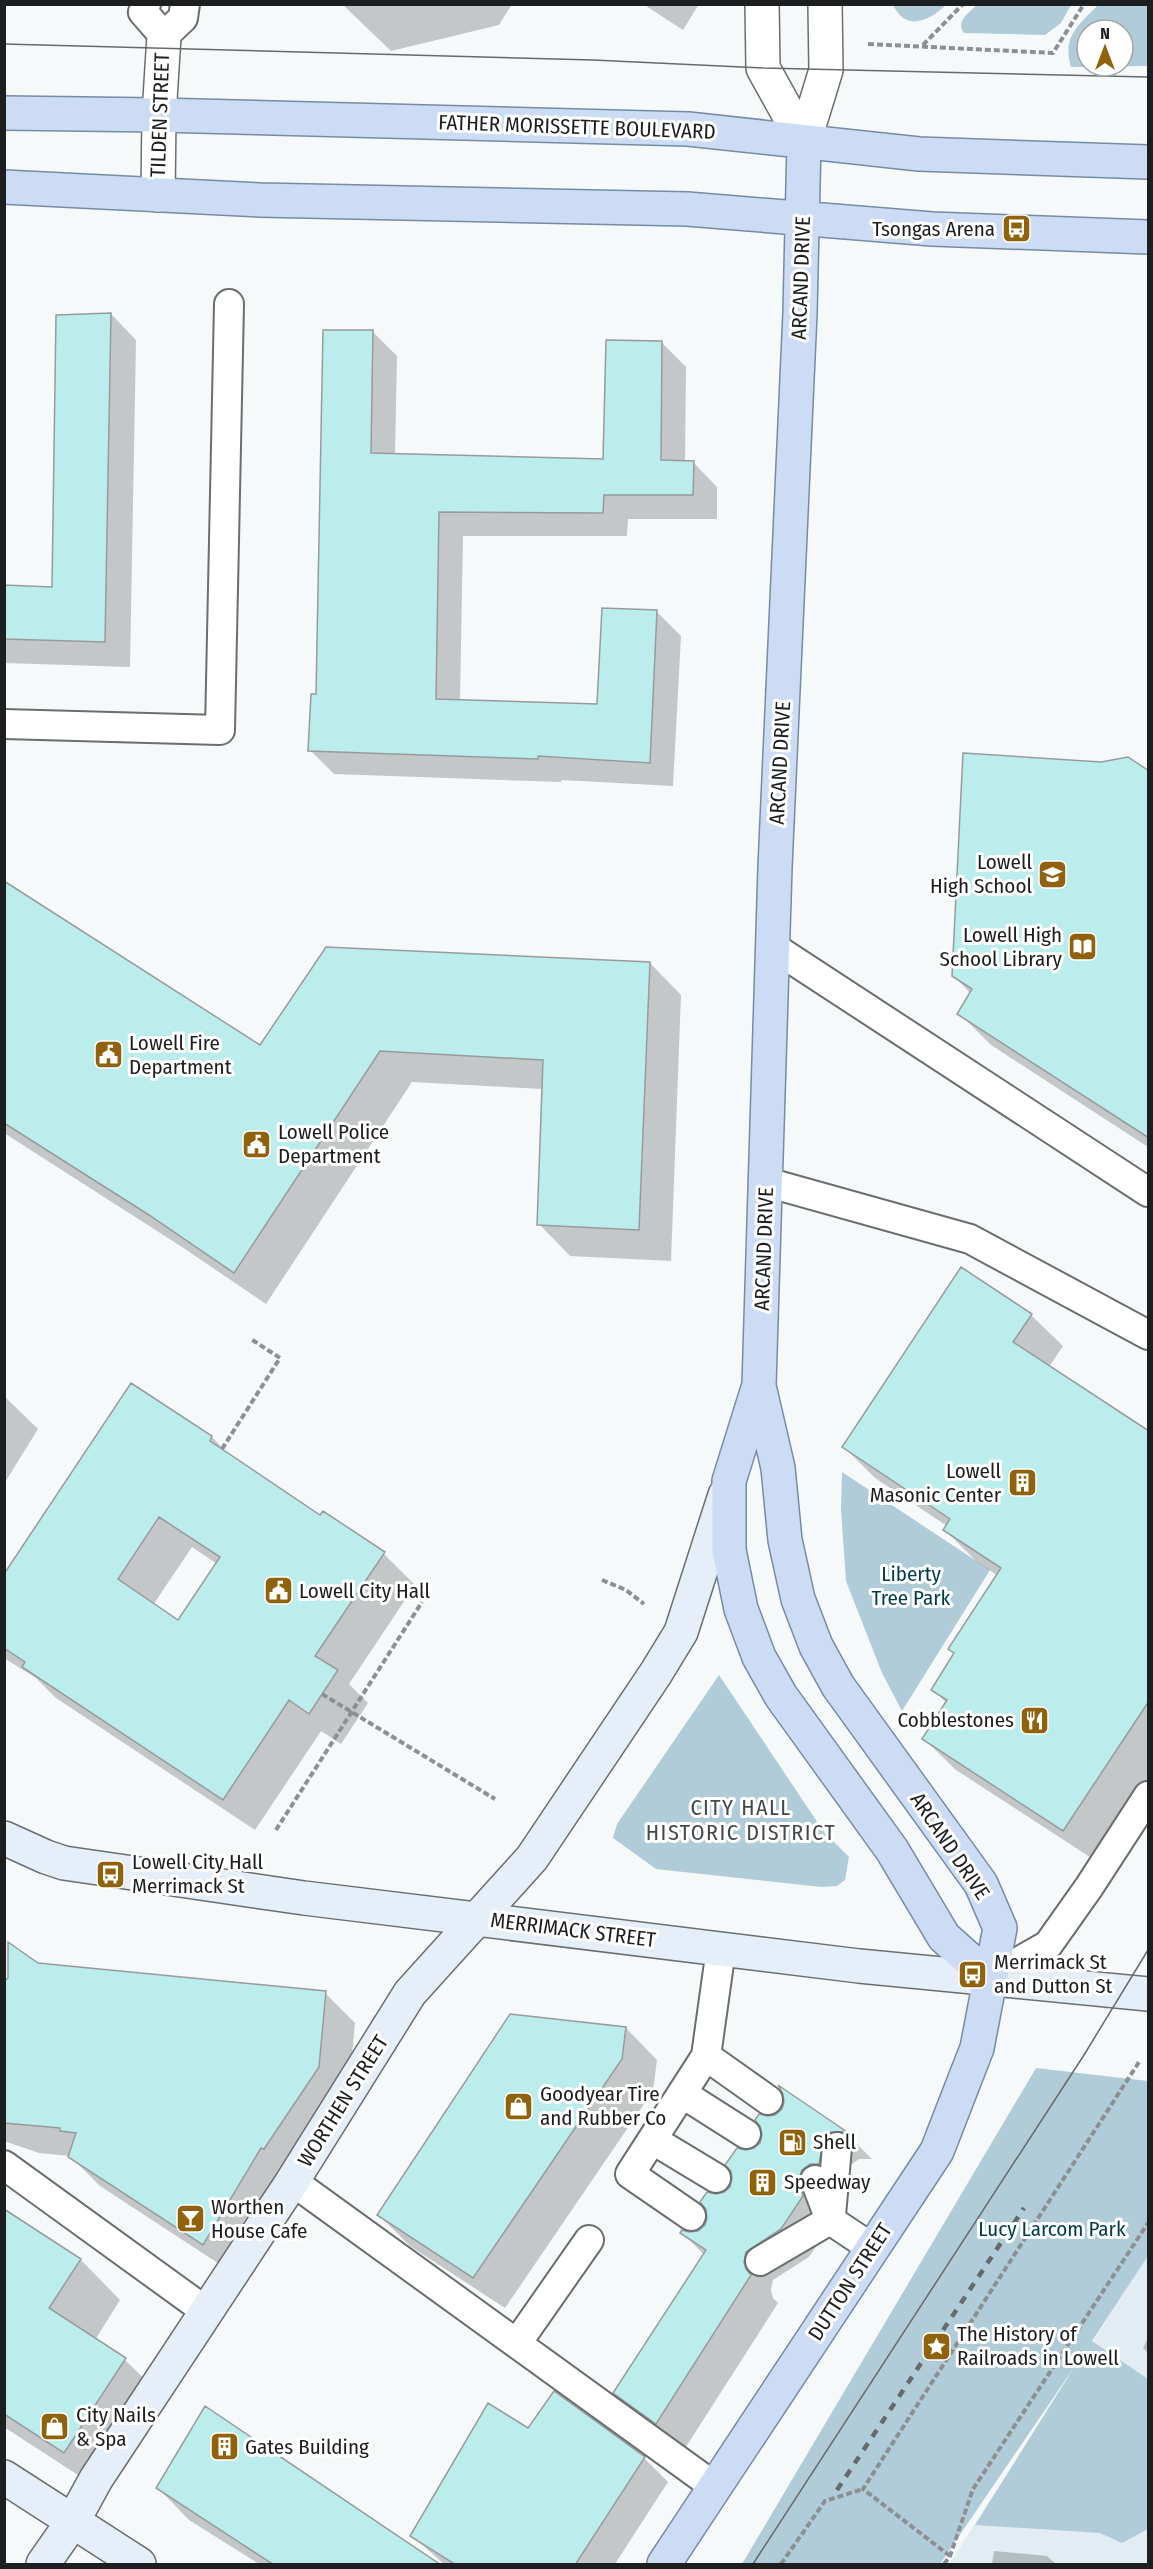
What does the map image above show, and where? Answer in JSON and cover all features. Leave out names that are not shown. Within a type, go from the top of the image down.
[{"type":"main road","name":"FATHER MORISSETTE BOULEVARD","points":[[4,113],[688,129],[919,154],[1149,162]]},
{"type":"main road","name":"ARCAND DRIVE","points":[[804,142],[804,220],[773,947],[759,1386],[778,1468],[788,1550],[798,1599],[816,1646],[838,1686],[981,1884],[1000,1928],[990,1978]]},
{"type":"main road","points":[[4,187],[260,200],[687,209],[943,230],[1149,237]]},
{"type":"main road","name":"ARCAND DRIVE","points":[[479,1919],[532,1858],[681,1632],[759,1386]]},
{"type":"main road","name":"ARCAND DRIVE","points":[[729,1482],[729,1550],[741,1609],[759,1657],[781,1696],[892,1850],[944,1937],[990,1978]]},
{"type":"main road","name":"MERRIMACK STREET","points":[[8,1848],[64,1863],[304,1898],[721,1948],[1149,1994]]},
{"type":"main road","name":"WORTHEN STREET","points":[[43,2565],[73,2521],[96,2479],[292,2181],[410,1993],[479,1919]]},
{"type":"main road","name":"DUTTON STREET","points":[[664,2565],[937,2151],[976,2048],[990,1978]]},
{"type":"main road","points":[[4,2477],[139,2565]]},
{"type":"street","name":"ARCAND DRIVE","points":[[762,4],[763,68],[804,142]]},
{"type":"street","name":"ARCAND DRIVE","points":[[804,142],[826,70],[825,4]]},
{"type":"street","name":"TILDEN STREET","points":[[158,195],[159,115],[164,36]]},
{"type":"lane","points":[[146,4],[143,12],[164,36],[183,18],[185,4]]},
{"type":"lane","points":[[4,724],[220,730],[229,304]]},
{"type":"lane","points":[[773,947],[1149,1192]]},
{"type":"lane","points":[[766,1182],[970,1239],[1149,1335]]},
{"type":"lane","points":[[990,1978],[1048,1945],[1149,1796]]},
{"type":"lane","points":[[691,2216],[630,2174],[706,2056],[721,1948]]},
{"type":"lane","points":[[706,2056],[768,2100]]},
{"type":"lane","points":[[683,2094],[746,2134]]},
{"type":"lane","points":[[652,2140],[716,2178]]},
{"type":"lane","points":[[830,2220],[837,2147]]},
{"type":"lane","points":[[4,2165],[207,2312]]},
{"type":"lane","points":[[814,2180],[830,2220],[872,2248]]},
{"type":"lane","points":[[292,2181],[714,2487]]},
{"type":"lane","points":[[784,2225],[830,2220]]},
{"type":"lane","points":[[760,2261],[830,2220]]},
{"type":"lane","points":[[517,2343],[590,2240]]},
{"type":"path","points":[[922,46],[963,4]]},
{"type":"path","points":[[868,44],[1053,53],[1084,4]]},
{"type":"path","points":[[222,1449],[280,1358],[251,1339]]},
{"type":"path","points":[[602,1580],[626,1590],[644,1604]]},
{"type":"path","points":[[276,1830],[422,1602]]},
{"type":"path","points":[[322,1694],[495,1799]]},
{"type":"path","points":[[781,2565],[825,2501],[863,2489],[1138,2061]]},
{"type":"path","points":[[944,2565],[950,2556],[973,2489],[1149,2223]]},
{"type":"path","points":[[863,2489],[950,2556]]},
{"type":"shaded area","points":[[1148,2255],[1148,2564],[949,2564],[1137,2273]]},
{"type":"green space","points":[[893,5],[946,5],[932,16],[911,21],[904,19]]},
{"type":"green space","points":[[977,5],[1071,5],[1061,23],[1045,35],[964,33],[962,21]]},
{"type":"green space","points":[[1098,5],[1148,5],[1148,66],[1135,66],[1135,18],[1086,18]]},
{"type":"green space","points":[[1075,30],[1075,67],[1071,67],[1069,47]]},
{"type":"green space","name":"Liberty Tree Park","points":[[842,1472],[990,1570],[902,1711],[882,1673],[846,1581],[841,1510]]},
{"type":"green space","points":[[719,1675],[824,1832],[849,1857],[845,1880],[837,1886],[821,1887],[656,1869],[613,1838],[617,1824]]},
{"type":"green space","name":"Lucy Larcom Park","points":[[1036,2068],[1148,2081],[1148,2256],[1092,2341],[1148,2379],[1148,2529],[1122,2543],[1100,2533],[975,2525],[1075,2366],[940,2564],[742,2564]]},
{"type":"building","points":[[111,313],[105,642],[4,639],[4,585],[52,587],[56,315]]},
{"type":"building","points":[[323,330],[373,330],[371,453],[603,459],[606,340],[662,341],[661,460],[694,461],[693,495],[604,495],[603,513],[439,512],[436,699],[597,704],[602,608],[657,610],[650,763],[538,756],[538,759],[308,751],[311,694],[316,694]]},
{"type":"building","name":"Lowell High School","points":[[963,753],[1101,762],[1128,757],[1149,771],[1149,1138],[957,1014],[972,989],[952,976]]},
{"type":"building","name":"Lowell Police Department","points":[[4,881],[260,1045],[326,947],[650,962],[639,1230],[537,1225],[543,1060],[380,1051],[234,1273],[149,1215],[4,1123]]},
{"type":"building","name":"Lowell Masonic Center","points":[[961,1267],[1032,1314],[1013,1342],[1149,1431],[1149,1701],[1063,1831],[922,1739],[947,1700],[931,1690],[954,1653],[948,1649],[1001,1568],[943,1530],[950,1519],[842,1447]]},
{"type":"building","name":"Lowell City Hall","points":[[131,1383],[212,1436],[210,1441],[320,1515],[323,1511],[385,1552],[315,1656],[338,1670],[309,1714],[289,1700],[223,1800],[22,1667],[25,1662],[4,1648],[4,1574]],"holes":[[[159,1517],[220,1557],[178,1620],[118,1579]]]},
{"type":"building","points":[[8,1942],[38,1963],[326,1991],[319,2067],[264,2149],[261,2148],[203,2245],[68,2157],[76,2133],[60,2131],[60,2128],[4,2123],[4,1982],[8,1978]]},
{"type":"building","name":"Goodyear Tire and Rubber Co","points":[[510,2014],[626,2027],[622,2059],[473,2278],[377,2215]]},
{"type":"building","points":[[778,2085],[847,2132],[831,2132],[824,2137],[819,2164],[810,2164],[802,2170],[799,2178],[803,2196],[781,2229],[746,2252],[744,2262],[751,2275],[656,2424],[613,2393],[706,2250],[680,2233],[682,2230],[698,2231],[705,2225],[706,2209],[700,2202],[707,2192],[716,2194],[730,2187],[731,2171],[725,2165],[737,2148],[746,2150],[760,2143],[762,2134],[755,2120],[759,2114],[775,2115],[782,2109],[783,2094]]},
{"type":"building","points":[[4,2209],[81,2259],[49,2308],[126,2358],[64,2453],[4,2414]]},
{"type":"building","points":[[554,2391],[645,2457],[575,2565],[456,2565],[410,2536],[488,2403],[528,2428]]},
{"type":"building","name":"Gates Building","points":[[205,2406],[441,2565],[274,2565],[156,2488]]},
{"type":"tram line","points":[[4,44],[593,60],[763,68],[1148,77]]},
{"type":"tram line","points":[[753,2564],[1084,2055],[1148,1950]]},
{"type":"railway","points":[[837,2490],[1024,2208]]},
{"type":"place","name":"Tsongas Arena","points":[[1016,229]]},
{"type":"place","name":"Lowell High School","points":[[1053,874]]},
{"type":"place","name":"Lowell High School Library","points":[[1083,947]]},
{"type":"place","name":"Lowell Fire Department","points":[[108,1055]]},
{"type":"place","name":"Lowell Police Department","points":[[257,1144]]},
{"type":"place","name":"Lowell Masonic Center","points":[[1022,1483]]},
{"type":"place","name":"Lowell City Hall","points":[[278,1591]]},
{"type":"place","name":"Cobblestones","points":[[1035,1720]]},
{"type":"place","name":"Lowell City Hall Merrimack St","points":[[111,1874]]},
{"type":"place","name":"Merrimack St and Dutton St","points":[[973,1974]]},
{"type":"place","name":"Goodyear Tire and Rubber Co","points":[[519,2106]]},
{"type":"place","name":"Shell","points":[[792,2142]]},
{"type":"place","name":"Speedway","points":[[763,2182]]},
{"type":"place","name":"Worthen House Cafe","points":[[190,2219]]},
{"type":"place","name":"The History of Railroads in Lowell","points":[[936,2346]]},
{"type":"place","name":"City Nails & Spa","points":[[55,2427]]},
{"type":"place","name":"Gates Building","points":[[224,2447]]},
{"type":"district","name":"CITY HALL HISTORIC DISTRICT","points":[[741,1820]]}]
